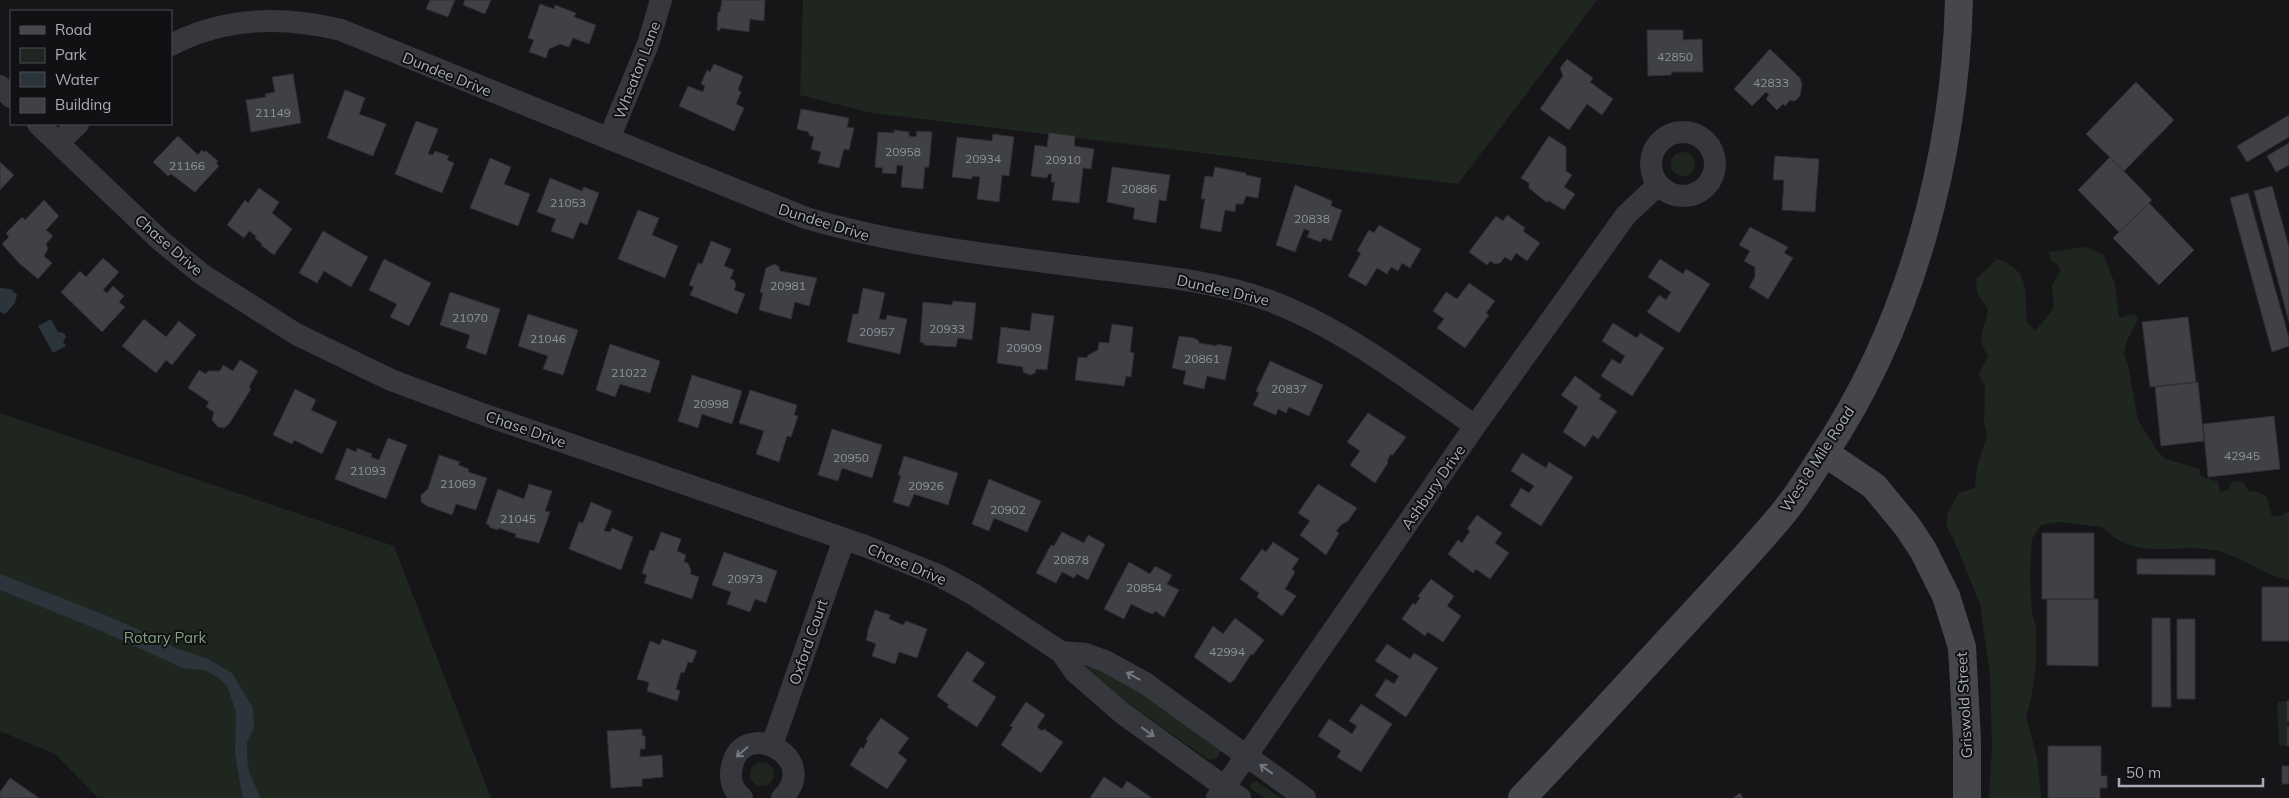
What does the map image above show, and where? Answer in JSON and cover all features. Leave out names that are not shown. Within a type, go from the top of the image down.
[{"type":"main road","name":"West 8 Mile Road","points":[[1522,798],[1782,515],[1825,453],[1858,396],[1895,317],[1919,248],[1941,163],[1952,101],[1958,38],[1959,0]]},
{"type":"main road","name":"Griswold Street","points":[[1825,453],[1874,486],[1907,526],[1923,550],[1946,596],[1962,647],[1967,740],[1967,798]]},
{"type":"street","name":"Wheaton Lane","points":[[609,139],[654,29],[661,0]]},
{"type":"street","name":"Dundee Drive","points":[[172,45],[204,31],[230,24],[260,21],[282,21],[341,30],[765,203],[856,233],[911,244],[1189,280],[1272,302],[1317,322],[1381,360],[1475,426]]},
{"type":"street","points":[[0,86],[10,96]]},
{"type":"street","name":"Chase Drive","points":[[39,125],[161,241],[203,275],[296,334],[346,360],[391,380],[486,415],[902,559],[938,575],[973,594],[1061,652],[1075,672],[1122,713],[1227,794]]},
{"type":"street","points":[[58,143],[77,125]]},
{"type":"street","name":"Ashbury Drive","points":[[1227,794],[1246,755],[1475,426],[1626,215],[1658,185]]},
{"type":"street","name":"Oxford Court","points":[[772,745],[844,539]]},
{"type":"street","name":"Chase Drive","points":[[1061,652],[1086,654],[1105,660],[1137,678],[1305,798]]},
{"type":"street","points":[[742,798],[732,784],[731,773],[733,763],[745,748],[754,744],[772,745],[782,750],[792,767],[791,787],[782,798]]},
{"type":"green space","points":[[803,0],[1597,0],[1458,184],[872,113],[800,95]]},
{"type":"green space","points":[[1683,152],[1692,155],[1695,164],[1692,173],[1683,176],[1674,173],[1671,164],[1674,155]]},
{"type":"green space","points":[[2085,247],[2103,254],[2115,284],[2119,318],[2135,314],[2138,320],[2127,340],[2124,354],[2128,365],[2138,420],[2158,452],[2166,459],[2199,469],[2201,476],[2218,482],[2220,492],[2228,490],[2232,481],[2243,482],[2249,491],[2259,492],[2266,496],[2272,516],[2282,516],[2289,510],[2289,580],[2271,575],[2218,551],[2187,548],[2143,548],[2129,545],[2102,527],[2059,522],[2041,525],[2032,539],[2030,579],[2032,612],[2036,628],[2036,666],[2031,700],[2026,717],[2037,757],[2041,798],[1989,798],[1992,747],[1990,676],[1980,604],[1954,540],[1946,526],[1948,512],[1959,493],[1975,488],[1977,467],[1987,435],[1984,422],[1985,386],[1979,374],[1988,356],[1981,338],[1988,309],[1977,293],[1976,279],[1997,259],[2016,270],[2024,284],[2027,323],[2035,331],[2054,308],[2052,285],[2061,270],[2056,263],[2050,260],[2049,252]]},
{"type":"green space","name":"Rotary Park","points":[[0,413],[394,546],[491,798],[98,798],[55,754],[0,731]]},
{"type":"green space","points":[[1089,665],[1136,687],[1221,750],[1218,756],[1215,759],[1209,760],[1126,702],[1089,669]]},
{"type":"green space","points":[[2287,701],[2287,721],[2289,721],[2287,746],[2279,745],[2277,706],[2278,702]]},
{"type":"green space","points":[[762,762],[771,765],[774,774],[771,783],[762,786],[753,783],[750,774],[753,765]]},
{"type":"green space","points":[[1256,781],[1281,798],[1264,798],[1250,788],[1251,784]]},
{"type":"water","points":[[0,288],[11,289],[17,295],[15,303],[5,314],[0,312]]},
{"type":"water","points":[[51,319],[58,332],[64,333],[66,337],[63,342],[66,346],[53,353],[38,326]]},
{"type":"water","points":[[0,574],[105,615],[173,647],[208,659],[232,673],[253,708],[254,728],[247,742],[247,758],[249,772],[261,798],[243,798],[235,753],[236,712],[227,686],[218,677],[204,670],[183,668],[99,630],[0,590]]},
{"type":"building","points":[[430,0],[455,0],[448,17],[426,9]]},
{"type":"building","points":[[465,0],[491,0],[485,14],[463,5]]},
{"type":"building","points":[[722,0],[765,0],[764,21],[750,19],[749,32],[720,28],[720,31],[717,30],[718,12],[720,12]]},
{"type":"building","points":[[540,4],[554,9],[555,5],[576,13],[574,17],[596,25],[589,44],[573,38],[569,47],[560,44],[549,49],[546,58],[529,52],[534,40],[528,38]]},
{"type":"building","points":[[1647,30],[1683,30],[1683,40],[1702,39],[1703,72],[1672,72],[1671,75],[1648,76]]},
{"type":"building","points":[[1770,49],[1800,78],[1802,85],[1800,96],[1795,101],[1790,100],[1785,106],[1783,104],[1777,110],[1766,99],[1769,95],[1766,92],[1752,106],[1734,89]]},
{"type":"building","points":[[1567,59],[1593,78],[1590,82],[1613,99],[1602,115],[1587,104],[1569,130],[1540,109],[1563,76],[1560,68]]},
{"type":"building","points":[[714,64],[743,76],[738,90],[741,92],[736,104],[744,108],[734,131],[679,106],[688,86],[703,92],[705,86],[701,84],[707,70],[710,72]]},
{"type":"building","points":[[293,74],[301,123],[251,132],[246,100],[266,97],[265,94],[275,92],[272,77]]},
{"type":"building","points":[[2136,82],[2174,120],[2124,171],[2086,134]]},
{"type":"building","points":[[345,90],[365,98],[359,114],[386,124],[373,156],[327,138]]},
{"type":"building","points":[[801,109],[849,118],[847,127],[854,128],[849,150],[844,149],[839,168],[818,163],[821,152],[811,149],[814,137],[809,135],[809,132],[797,129]]},
{"type":"building","points":[[2289,115],[2289,137],[2247,162],[2237,146]]},
{"type":"building","points":[[416,121],[438,129],[428,154],[433,155],[435,151],[449,156],[447,160],[454,163],[442,193],[395,174]]},
{"type":"building","points":[[894,130],[909,132],[909,136],[916,137],[917,131],[932,132],[929,167],[925,167],[923,189],[901,187],[903,166],[897,165],[896,174],[882,173],[883,168],[875,167],[878,132],[894,133]]},
{"type":"building","points":[[1049,133],[1075,136],[1074,146],[1094,149],[1091,169],[1083,168],[1079,203],[1052,200],[1055,182],[1051,182],[1052,174],[1048,174],[1047,178],[1031,176],[1035,145],[1047,147]]},
{"type":"building","points":[[993,134],[1014,137],[1009,176],[1002,175],[999,202],[977,199],[980,177],[972,176],[972,179],[952,177],[957,137],[992,141]]},
{"type":"building","points":[[178,136],[198,155],[202,150],[206,151],[218,161],[216,163],[219,166],[195,192],[171,174],[168,176],[153,162]]},
{"type":"building","points":[[1549,136],[1566,147],[1566,171],[1572,175],[1564,187],[1575,194],[1564,210],[1549,201],[1546,202],[1529,188],[1529,183],[1521,178]]},
{"type":"building","points":[[2289,143],[2289,165],[2276,172],[2267,156]]},
{"type":"building","points":[[1775,156],[1819,159],[1815,212],[1782,210],[1784,180],[1773,180]]},
{"type":"building","points":[[2110,157],[2152,200],[2119,232],[2078,190]]},
{"type":"building","points":[[490,158],[511,167],[504,184],[530,194],[518,226],[470,208]]},
{"type":"building","points":[[0,162],[14,175],[0,190]]},
{"type":"building","points":[[1112,167],[1170,175],[1166,201],[1159,200],[1156,223],[1133,219],[1135,208],[1107,202]]},
{"type":"building","points":[[1215,167],[1261,178],[1258,198],[1246,196],[1243,204],[1236,204],[1235,212],[1225,210],[1221,232],[1200,228],[1205,199],[1201,199],[1205,176],[1213,177]]},
{"type":"building","points":[[550,178],[582,191],[584,187],[599,193],[587,225],[580,222],[573,239],[551,231],[556,219],[537,212]]},
{"type":"building","points":[[1295,185],[1332,201],[1331,206],[1342,210],[1331,241],[1323,238],[1321,242],[1307,237],[1310,231],[1304,229],[1295,252],[1276,245]]},
{"type":"building","points":[[2272,186],[2289,247],[2289,322],[2254,191]]},
{"type":"building","points":[[259,188],[279,202],[272,213],[292,229],[274,255],[261,245],[255,238],[256,236],[249,231],[244,238],[227,225],[245,200],[248,203]]},
{"type":"building","points":[[2248,193],[2289,338],[2289,346],[2272,352],[2230,198]]},
{"type":"building","points":[[44,200],[59,216],[46,230],[53,236],[46,244],[48,249],[44,256],[52,263],[38,279],[19,263],[2,244],[9,237],[6,233],[22,217],[25,220]]},
{"type":"building","points":[[2149,203],[2194,250],[2159,285],[2113,238]]},
{"type":"building","points":[[638,210],[659,218],[652,235],[678,246],[665,278],[618,259]]},
{"type":"building","points":[[1507,215],[1525,228],[1523,231],[1540,243],[1527,261],[1516,253],[1511,261],[1505,257],[1500,263],[1495,264],[1490,261],[1487,265],[1469,252],[1496,216],[1503,221]]},
{"type":"building","points":[[1379,225],[1421,249],[1410,268],[1402,263],[1398,271],[1391,267],[1387,274],[1377,268],[1366,286],[1348,276],[1361,253],[1357,251],[1369,230],[1374,233]]},
{"type":"building","points":[[1750,227],[1788,247],[1784,253],[1793,258],[1768,299],[1749,287],[1755,277],[1755,267],[1744,261],[1750,251],[1739,245]]},
{"type":"building","points":[[323,231],[368,257],[351,287],[324,271],[317,283],[299,273]]},
{"type":"building","points":[[711,241],[731,249],[724,266],[734,270],[730,279],[734,280],[736,285],[734,290],[745,294],[737,314],[690,295],[694,287],[689,285],[698,263],[702,264]]},
{"type":"building","points":[[103,258],[119,272],[103,290],[107,293],[113,286],[124,296],[119,302],[125,307],[102,332],[61,292],[80,271],[86,277]]},
{"type":"building","points":[[384,259],[431,283],[409,326],[390,317],[397,304],[369,290]]},
{"type":"building","points":[[1660,259],[1683,274],[1686,269],[1710,284],[1679,333],[1647,312],[1659,295],[1666,300],[1671,292],[1648,277]]},
{"type":"building","points":[[775,264],[779,267],[780,271],[817,278],[809,306],[795,302],[791,319],[759,310],[763,293],[760,292],[766,268]]},
{"type":"building","points":[[1469,283],[1495,301],[1486,313],[1489,315],[1465,348],[1437,328],[1444,319],[1433,311],[1446,292],[1457,299]]},
{"type":"building","points":[[863,288],[885,293],[879,319],[886,320],[887,315],[907,319],[900,354],[847,342],[853,314],[858,314]]},
{"type":"building","points":[[450,292],[500,309],[486,355],[466,348],[470,335],[440,325]]},
{"type":"building","points":[[953,301],[976,303],[972,340],[958,338],[956,347],[924,345],[924,343],[920,342],[923,302],[952,305]]},
{"type":"building","points":[[1032,313],[1054,316],[1047,370],[1036,369],[1035,373],[1030,375],[1023,372],[1023,367],[997,363],[1001,327],[1030,331]]},
{"type":"building","points":[[528,314],[578,330],[563,375],[543,369],[548,356],[518,346]]},
{"type":"building","points":[[2188,317],[2196,382],[2150,387],[2142,322]]},
{"type":"building","points":[[144,319],[166,337],[179,321],[196,335],[172,365],[166,360],[156,373],[122,346]]},
{"type":"building","points":[[1613,323],[1637,338],[1640,333],[1664,348],[1632,396],[1601,376],[1612,359],[1620,364],[1625,356],[1602,341]]},
{"type":"building","points":[[1112,324],[1133,327],[1130,352],[1134,353],[1131,377],[1126,376],[1124,386],[1075,380],[1078,357],[1087,358],[1088,355],[1098,350],[1099,342],[1109,343]]},
{"type":"building","points":[[1179,336],[1194,338],[1199,343],[1232,347],[1225,380],[1207,376],[1204,389],[1183,384],[1186,371],[1172,368]]},
{"type":"building","points":[[610,344],[660,361],[650,393],[620,384],[615,397],[596,390]]},
{"type":"building","points":[[240,360],[258,371],[249,387],[251,389],[229,424],[224,428],[218,427],[212,420],[214,412],[206,407],[209,402],[188,388],[199,370],[206,374],[208,371],[220,371],[223,365],[233,371]]},
{"type":"building","points":[[1270,361],[1323,385],[1309,416],[1289,407],[1286,413],[1278,409],[1276,415],[1253,405],[1259,393],[1256,391]]},
{"type":"building","points":[[692,375],[742,391],[732,424],[702,414],[698,428],[678,421]]},
{"type":"building","points":[[1575,376],[1601,395],[1599,399],[1617,411],[1598,439],[1593,435],[1585,447],[1563,432],[1578,407],[1561,395]]},
{"type":"building","points":[[2198,382],[2204,441],[2161,446],[2155,387]]},
{"type":"building","points":[[295,389],[316,400],[311,410],[337,422],[322,454],[294,440],[292,444],[273,435]]},
{"type":"building","points":[[750,390],[797,405],[794,415],[798,416],[791,437],[787,436],[779,462],[756,454],[764,431],[739,423]]},
{"type":"building","points":[[1368,413],[1406,437],[1393,455],[1391,454],[1387,461],[1388,463],[1375,483],[1350,465],[1360,451],[1347,442]]},
{"type":"building","points":[[2274,416],[2280,469],[2208,477],[2203,424]]},
{"type":"building","points":[[832,429],[882,445],[872,478],[842,468],[838,481],[818,475]]},
{"type":"building","points":[[388,438],[407,445],[386,499],[335,479],[347,448],[356,452],[357,448],[372,454],[371,457],[379,460]]},
{"type":"building","points":[[1522,453],[1546,468],[1549,462],[1573,477],[1541,526],[1510,506],[1521,488],[1529,493],[1534,486],[1511,471]]},
{"type":"building","points":[[439,455],[460,462],[458,465],[469,469],[468,472],[487,478],[476,510],[456,504],[452,515],[421,502],[421,495],[428,489]]},
{"type":"building","points":[[904,456],[958,473],[948,505],[914,494],[909,507],[893,502],[901,475],[898,475]]},
{"type":"building","points":[[989,479],[1041,501],[1027,532],[994,518],[989,531],[972,524]]},
{"type":"building","points":[[529,484],[552,491],[545,511],[550,512],[539,543],[515,537],[516,534],[489,527],[490,525],[486,524],[498,489],[524,499]]},
{"type":"building","points":[[1318,484],[1357,508],[1348,521],[1336,531],[1339,533],[1326,555],[1300,535],[1310,521],[1298,513]]},
{"type":"building","points":[[591,502],[612,511],[604,531],[610,532],[612,528],[633,537],[621,570],[569,549],[579,522],[583,523]]},
{"type":"building","points":[[1477,515],[1502,533],[1495,543],[1509,553],[1490,579],[1476,569],[1473,573],[1448,554],[1458,540],[1462,543],[1470,531],[1467,529]]},
{"type":"building","points":[[661,532],[681,539],[677,551],[686,555],[684,562],[688,563],[691,571],[690,574],[699,577],[692,599],[644,583],[647,575],[642,573],[650,550],[654,551]]},
{"type":"building","points":[[1062,532],[1084,543],[1088,535],[1105,544],[1088,580],[1077,574],[1074,578],[1062,572],[1056,583],[1036,573],[1051,545],[1054,546]]},
{"type":"building","points":[[2042,533],[2094,533],[2094,599],[2042,599]]},
{"type":"building","points":[[1273,542],[1299,559],[1292,569],[1295,572],[1285,589],[1296,596],[1282,616],[1257,597],[1259,593],[1240,579],[1262,549],[1266,552]]},
{"type":"building","points":[[724,552],[777,571],[766,603],[755,599],[750,612],[727,604],[731,592],[712,585]]},
{"type":"building","points":[[2137,559],[2215,559],[2215,575],[2137,574]]},
{"type":"building","points":[[1129,562],[1150,574],[1155,566],[1172,575],[1167,584],[1179,590],[1164,617],[1155,611],[1153,614],[1131,604],[1124,619],[1104,609]]},
{"type":"building","points":[[1431,579],[1454,596],[1447,606],[1461,616],[1443,642],[1428,632],[1425,636],[1402,619],[1413,603],[1415,605],[1420,598],[1418,596]]},
{"type":"building","points":[[2262,587],[2289,587],[2289,641],[2262,641]]},
{"type":"building","points":[[2047,599],[2098,599],[2098,666],[2047,665]]},
{"type":"building","points":[[875,610],[890,615],[889,619],[903,625],[906,621],[927,629],[917,658],[899,652],[895,664],[872,656],[876,644],[866,640]]},
{"type":"building","points":[[1235,618],[1264,640],[1253,655],[1251,654],[1230,683],[1194,657],[1213,626],[1223,634]]},
{"type":"building","points":[[2152,618],[2170,618],[2171,707],[2152,707]]},
{"type":"building","points":[[2177,619],[2195,619],[2195,699],[2177,699]]},
{"type":"building","points":[[662,639],[697,651],[692,663],[688,662],[684,673],[681,672],[676,689],[680,691],[677,701],[647,691],[649,682],[637,679],[650,641],[660,645]]},
{"type":"building","points":[[1387,644],[1410,659],[1414,653],[1438,668],[1406,717],[1375,696],[1386,679],[1394,684],[1399,676],[1375,661]]},
{"type":"building","points":[[967,651],[985,663],[972,681],[996,697],[977,727],[947,707],[949,705],[937,696]]},
{"type":"building","points":[[2287,701],[2289,701],[2289,721],[2287,721]]},
{"type":"building","points":[[1026,702],[1045,715],[1037,727],[1042,731],[1044,729],[1063,742],[1041,773],[1001,745],[1013,727],[1010,726]]},
{"type":"building","points":[[1361,704],[1392,724],[1361,772],[1337,757],[1341,751],[1318,736],[1329,719],[1352,734],[1357,726],[1349,721]]},
{"type":"building","points":[[881,718],[909,738],[898,753],[907,760],[887,789],[850,765],[861,747],[863,749],[868,740],[866,739]]},
{"type":"building","points":[[2287,727],[2289,727],[2289,746],[2287,746]]},
{"type":"building","points":[[642,729],[642,736],[645,736],[645,749],[640,749],[640,757],[662,755],[663,777],[642,779],[642,786],[611,788],[607,731]]},
{"type":"building","points":[[2048,746],[2101,746],[2101,776],[2107,776],[2107,788],[2100,788],[2100,798],[2048,798]]},
{"type":"building","points":[[2282,766],[2289,766],[2289,784],[2282,784]]},
{"type":"building","points":[[1104,777],[1122,789],[1127,781],[1152,798],[1090,798]]},
{"type":"building","points":[[10,778],[39,798],[0,798],[0,792]]},
{"type":"building","points":[[1740,793],[1743,798],[1733,798]]}]
